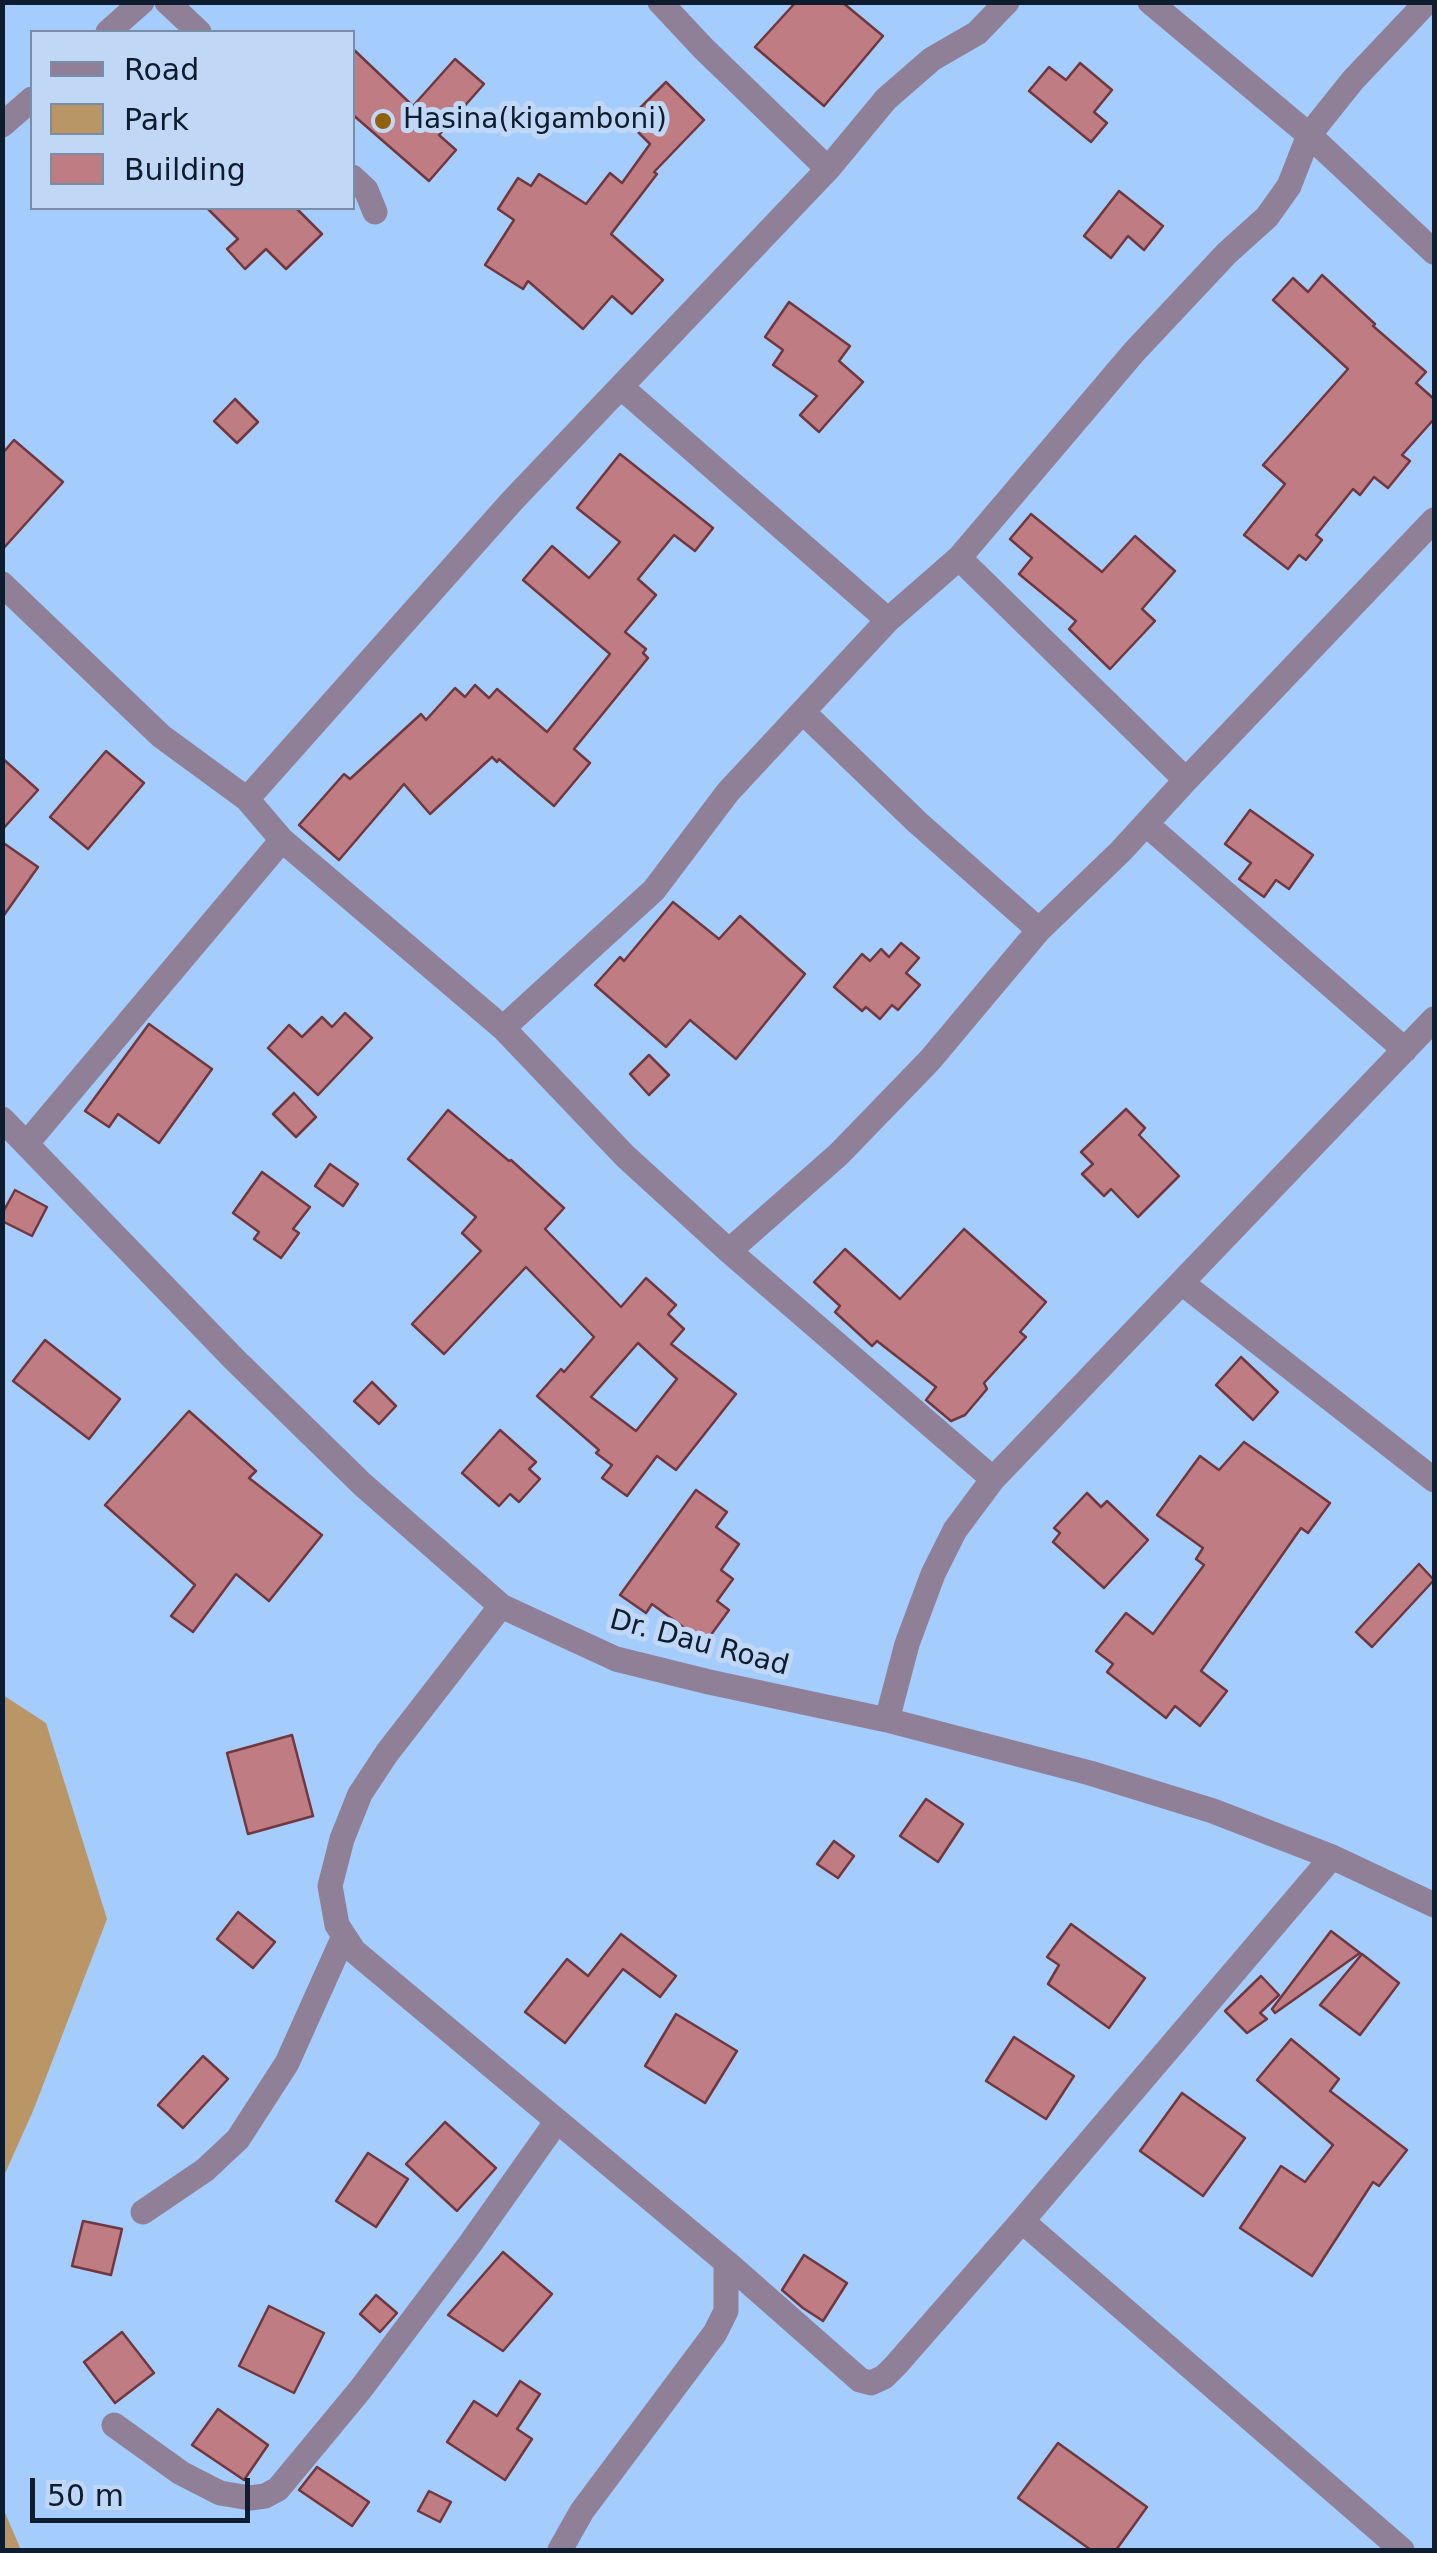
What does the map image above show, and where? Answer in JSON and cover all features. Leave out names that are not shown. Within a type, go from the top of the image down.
[{"type":"street","points":[[110,30],[142,2]]},
{"type":"street","points":[[167,2],[197,30]]},
{"type":"street","points":[[660,2],[702,48],[828,169]]},
{"type":"street","points":[[247,799],[512,501],[828,169],[886,99],[932,59],[977,34],[1007,2]]},
{"type":"street","points":[[1150,2],[1309,135],[1434,252]]},
{"type":"street","points":[[502,1028],[654,890],[728,792],[888,620],[959,558],[1134,352],[1267,217],[1289,186],[1309,135],[1353,80],[1425,16]]},
{"type":"street","points":[[2,125],[30,101]]},
{"type":"street","points":[[355,180],[366,190],[376,212]]},
{"type":"street","points":[[621,387],[888,620]]},
{"type":"street","points":[[729,1251],[840,1154],[917,1074],[1039,930],[1146,824],[1434,520]]},
{"type":"street","points":[[959,558],[1186,780]]},
{"type":"street","points":[[2,584],[161,736],[247,799],[282,840],[502,1028],[624,1156],[729,1251],[993,1479]]},
{"type":"street","points":[[804,712],[917,822],[1039,930]]},
{"type":"street","points":[[1146,824],[1405,1050]]},
{"type":"street","points":[[26,1143],[282,840]]},
{"type":"street","points":[[887,1720],[907,1644],[932,1574],[955,1530],[993,1479],[1434,1019]]},
{"type":"street","name":"Dr. Dau Road","points":[[2,1119],[234,1359],[362,1484],[501,1606],[616,1658],[887,1720],[1213,1811],[1332,1857],[1434,1905]]},
{"type":"street","points":[[1182,1283],[1434,1480]]},
{"type":"street","points":[[501,1606],[360,1794],[342,1838],[330,1886],[337,1926],[354,1951],[726,2262],[860,2380],[871,2383],[896,2365],[1332,1857]]},
{"type":"street","points":[[142,2212],[205,2170],[238,2140],[287,2063],[344,1936]]},
{"type":"street","points":[[114,2426],[220,2493],[250,2498],[278,2489],[360,2390],[556,2121]]},
{"type":"street","points":[[1022,2220],[1402,2550]]},
{"type":"street","points":[[560,2550],[582,2511],[715,2333],[726,2311],[726,2262]]},
{"type":"green space","points":[[3,1695],[46,1723],[107,1919],[3,2178]]},
{"type":"green space","points":[[3,2508],[21,2550],[3,2550]]},
{"type":"building","points":[[796,2],[842,2],[883,36],[824,106],[755,47]]},
{"type":"building","points":[[355,51],[413,106],[455,59],[484,84],[439,135],[456,150],[429,181],[355,117]]},
{"type":"building","points":[[1080,63],[1112,90],[1094,112],[1107,123],[1091,142],[1029,91],[1049,67],[1066,80]]},
{"type":"building","points":[[666,82],[704,120],[654,172],[657,174],[611,234],[663,280],[632,314],[612,296],[583,329],[528,281],[523,289],[485,265],[514,220],[498,209],[518,178],[531,186],[539,174],[586,204],[610,173],[622,183],[650,144],[627,121]]},
{"type":"building","points":[[1119,191],[1163,226],[1144,250],[1128,236],[1111,258],[1084,236]]},
{"type":"building","points":[[209,210],[298,210],[322,234],[286,269],[266,249],[245,269],[227,249],[238,239]]},
{"type":"building","points":[[1322,275],[1426,372],[1416,383],[1434,399],[1434,419],[1402,455],[1410,461],[1388,488],[1374,477],[1360,495],[1353,489],[1316,535],[1322,540],[1306,560],[1299,555],[1288,569],[1244,535],[1285,484],[1263,465],[1348,369],[1273,300],[1293,278],[1308,292]]},
{"type":"building","points":[[789,302],[850,346],[839,361],[863,382],[819,432],[800,415],[817,396],[773,365],[783,350],[765,337]]},
{"type":"building","points":[[235,399],[258,422],[237,443],[214,421]]},
{"type":"building","points":[[14,440],[63,482],[2,550],[2,454]]},
{"type":"building","points":[[620,454],[713,528],[695,551],[674,535],[638,579],[656,595],[625,632],[646,649],[643,653],[648,658],[574,749],[590,763],[554,806],[492,757],[430,814],[404,784],[339,860],[299,825],[344,774],[350,779],[421,714],[426,720],[455,688],[465,697],[475,685],[489,698],[497,689],[547,732],[610,654],[523,580],[552,546],[589,578],[620,542],[577,508]]},
{"type":"building","points":[[1031,514],[1102,572],[1135,536],[1175,571],[1142,609],[1155,621],[1110,669],[1069,629],[1076,621],[1019,574],[1032,558],[1010,539]]},
{"type":"building","points":[[106,751],[144,783],[88,849],[50,817]]},
{"type":"building","points":[[2,758],[38,790],[2,830]]},
{"type":"building","points":[[1250,810],[1313,855],[1289,889],[1276,880],[1264,897],[1239,879],[1251,863],[1225,844]]},
{"type":"building","points":[[2,842],[38,867],[2,918]]},
{"type":"building","points":[[673,902],[719,939],[740,916],[805,974],[736,1059],[690,1020],[666,1047],[595,985],[620,957],[624,961]]},
{"type":"building","points":[[901,943],[919,958],[906,973],[920,985],[898,1010],[892,1005],[880,1019],[866,1007],[862,1011],[834,987],[862,954],[870,961],[881,949],[889,957]]},
{"type":"building","points":[[345,1013],[372,1038],[318,1095],[268,1048],[289,1025],[302,1037],[322,1017],[332,1027]]},
{"type":"building","points":[[149,1024],[212,1069],[159,1143],[118,1114],[109,1127],[85,1111]]},
{"type":"building","points":[[649,1055],[669,1075],[649,1095],[630,1074]]},
{"type":"building","points":[[294,1093],[316,1117],[296,1137],[273,1114]]},
{"type":"building","points":[[1126,1109],[1145,1128],[1139,1135],[1179,1176],[1138,1217],[1111,1189],[1104,1196],[1082,1174],[1093,1164],[1081,1152]]},
{"type":"building","points":[[448,1110],[564,1208],[545,1229],[621,1307],[646,1278],[676,1305],[668,1314],[684,1329],[671,1344],[736,1394],[676,1470],[657,1456],[627,1496],[602,1478],[612,1465],[596,1453],[599,1450],[537,1396],[594,1337],[526,1267],[444,1354],[412,1324],[481,1251],[462,1233],[476,1217],[408,1159]],"holes":[[[638,1343],[677,1379],[636,1431],[591,1397]]]},
{"type":"building","points":[[330,1164],[358,1184],[343,1206],[315,1186]]},
{"type":"building","points":[[262,1172],[310,1207],[293,1229],[299,1233],[281,1258],[254,1239],[259,1232],[233,1213]]},
{"type":"building","points":[[15,1190],[47,1207],[32,1236],[2,1221]]},
{"type":"building","points":[[964,1229],[1046,1302],[1020,1332],[1026,1337],[984,1383],[987,1389],[965,1415],[951,1421],[926,1400],[936,1387],[877,1341],[872,1346],[835,1312],[840,1306],[814,1282],[845,1249],[900,1299]]},
{"type":"building","points":[[45,1340],[120,1399],[89,1439],[13,1381]]},
{"type":"building","points":[[1241,1357],[1278,1392],[1253,1420],[1216,1385]]},
{"type":"building","points":[[372,1382],[396,1406],[379,1424],[354,1401]]},
{"type":"building","points":[[189,1411],[256,1471],[249,1478],[322,1535],[269,1601],[236,1574],[193,1632],[171,1616],[195,1585],[105,1505]]},
{"type":"building","points":[[500,1430],[536,1462],[529,1469],[540,1479],[519,1502],[510,1494],[499,1506],[462,1473]]},
{"type":"building","points":[[1244,1442],[1330,1503],[1308,1533],[1301,1528],[1201,1671],[1227,1691],[1200,1726],[1175,1706],[1166,1718],[1107,1672],[1113,1664],[1096,1651],[1126,1613],[1153,1634],[1204,1565],[1196,1559],[1203,1548],[1157,1515],[1200,1456],[1219,1470]]},
{"type":"building","points":[[696,1490],[727,1512],[716,1527],[739,1544],[721,1570],[733,1579],[717,1601],[729,1610],[705,1643],[652,1604],[646,1613],[620,1595]]},
{"type":"building","points":[[1087,1493],[1101,1507],[1107,1501],[1148,1540],[1104,1588],[1053,1542],[1060,1533],[1054,1528]]},
{"type":"building","points":[[1419,1564],[1434,1580],[1372,1647],[1356,1632]]},
{"type":"building","points":[[292,1735],[313,1816],[248,1834],[227,1753]]},
{"type":"building","points":[[926,1799],[963,1824],[938,1862],[900,1836]]},
{"type":"building","points":[[834,1841],[854,1856],[838,1878],[817,1864]]},
{"type":"building","points":[[238,1912],[275,1942],[253,1968],[217,1939]]},
{"type":"building","points":[[1071,1924],[1145,1978],[1109,2028],[1048,1984],[1059,1965],[1047,1957]]},
{"type":"building","points":[[1331,1931],[1360,1953],[1275,2013],[1272,2009]]},
{"type":"building","points":[[621,1934],[676,1976],[660,1997],[623,1969],[565,2043],[525,2012],[567,1959],[588,1976]]},
{"type":"building","points":[[1362,1954],[1399,1983],[1360,2035],[1320,2005]]},
{"type":"building","points":[[1261,1976],[1279,1995],[1260,2013],[1267,2019],[1247,2033],[1225,2011]]},
{"type":"building","points":[[676,2014],[737,2051],[705,2103],[645,2066]]},
{"type":"building","points":[[1014,2037],[1074,2076],[1046,2119],[986,2081]]},
{"type":"building","points":[[1291,2039],[1339,2079],[1330,2091],[1407,2150],[1379,2186],[1373,2182],[1312,2276],[1240,2228],[1281,2166],[1305,2182],[1333,2145],[1257,2080]]},
{"type":"building","points":[[203,2056],[228,2079],[183,2128],[158,2105]]},
{"type":"building","points":[[1182,2093],[1245,2138],[1203,2196],[1140,2151]]},
{"type":"building","points":[[445,2122],[496,2168],[457,2211],[406,2164]]},
{"type":"building","points":[[368,2153],[408,2179],[376,2227],[336,2201]]},
{"type":"building","points":[[83,2221],[122,2229],[111,2275],[72,2266]]},
{"type":"building","points":[[503,2252],[552,2294],[503,2351],[448,2315]]},
{"type":"building","points":[[804,2255],[847,2283],[823,2321],[782,2290]]},
{"type":"building","points":[[376,2295],[397,2313],[380,2332],[360,2314]]},
{"type":"building","points":[[269,2306],[324,2333],[294,2393],[239,2366]]},
{"type":"building","points":[[122,2332],[154,2373],[115,2403],[84,2362]]},
{"type":"building","points":[[520,2381],[540,2394],[517,2429],[532,2439],[505,2480],[447,2442],[474,2401],[497,2416]]},
{"type":"building","points":[[218,2409],[268,2445],[244,2480],[192,2445]]},
{"type":"building","points":[[1058,2443],[1147,2507],[1116,2550],[1091,2550],[1018,2498]]},
{"type":"building","points":[[317,2467],[369,2502],[352,2526],[299,2490]]},
{"type":"building","points":[[429,2491],[451,2502],[440,2522],[418,2511]]},
{"type":"place","name":"Hasina(kigamboni)","points":[[383,121]]}]
